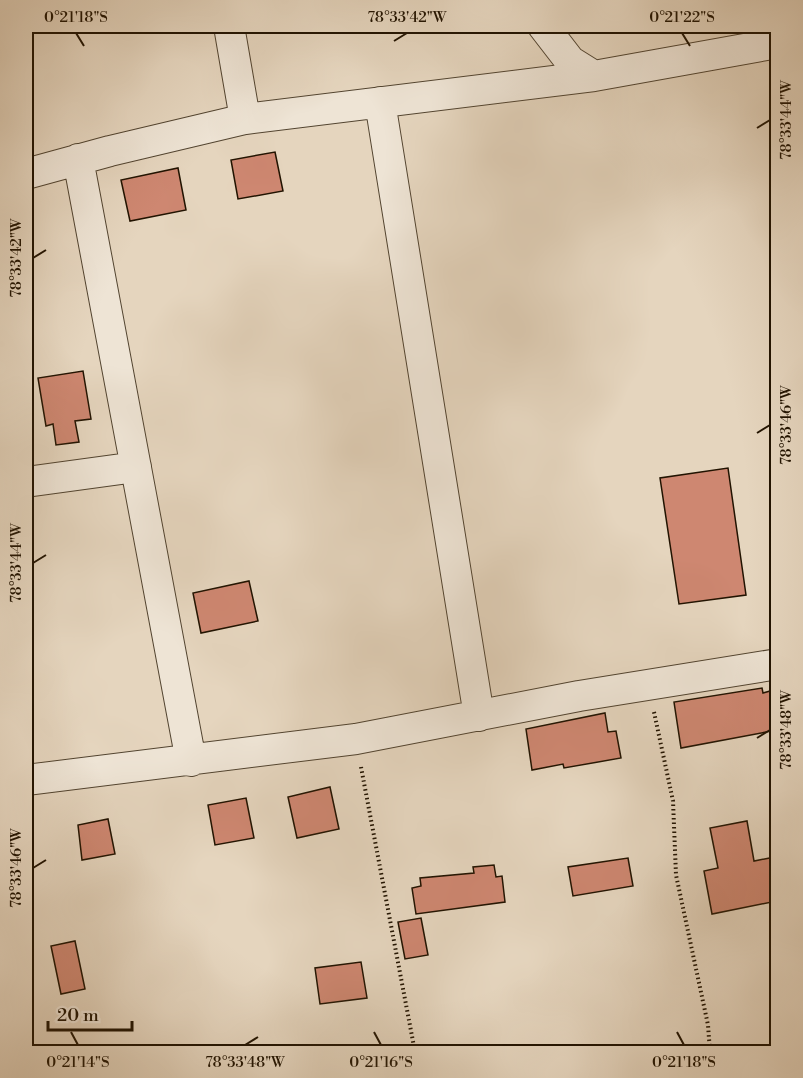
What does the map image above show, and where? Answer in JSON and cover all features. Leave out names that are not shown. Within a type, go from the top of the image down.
[{"type":"street","points":[[229,26],[245,119]]},
{"type":"street","points":[[543,26],[570,62],[594,76]]},
{"type":"street","points":[[28,172],[245,119],[594,76],[777,43]]},
{"type":"street","points":[[380,102],[479,716]]},
{"type":"street","points":[[78,159],[191,761]]},
{"type":"street","points":[[26,482],[136,467]]},
{"type":"street","points":[[26,780],[356,739],[648,685],[777,664]]},
{"type":"path","points":[[648,685],[673,801],[676,875],[708,1025],[711,1053]]},
{"type":"path","points":[[356,739],[415,1053]]},
{"type":"building","points":[[275,152],[283,191],[238,199],[231,160]]},
{"type":"building","points":[[178,168],[186,210],[130,221],[121,180]]},
{"type":"building","points":[[83,371],[91,419],[75,421],[79,442],[56,445],[53,424],[46,426],[38,378]]},
{"type":"building","points":[[728,468],[746,595],[679,604],[660,478]]},
{"type":"building","points":[[249,581],[258,621],[201,633],[193,593]]},
{"type":"building","points":[[762,688],[763,693],[777,689],[777,730],[681,748],[674,702]]},
{"type":"building","points":[[605,713],[608,732],[616,731],[621,758],[564,768],[563,764],[532,770],[526,729]]},
{"type":"building","points":[[330,787],[339,829],[297,838],[288,797]]},
{"type":"building","points":[[246,798],[254,838],[215,845],[208,805]]},
{"type":"building","points":[[108,819],[115,854],[82,860],[78,825]]},
{"type":"building","points":[[747,821],[754,861],[775,857],[777,901],[712,914],[704,871],[718,868],[710,828]]},
{"type":"building","points":[[628,858],[633,886],[573,896],[568,867]]},
{"type":"building","points":[[494,865],[496,877],[502,876],[505,902],[416,914],[412,888],[421,886],[420,878],[474,873],[473,867]]},
{"type":"building","points":[[421,918],[428,955],[405,959],[398,922]]},
{"type":"building","points":[[75,941],[85,989],[61,994],[51,946]]},
{"type":"building","points":[[361,962],[367,998],[320,1004],[315,968]]}]
